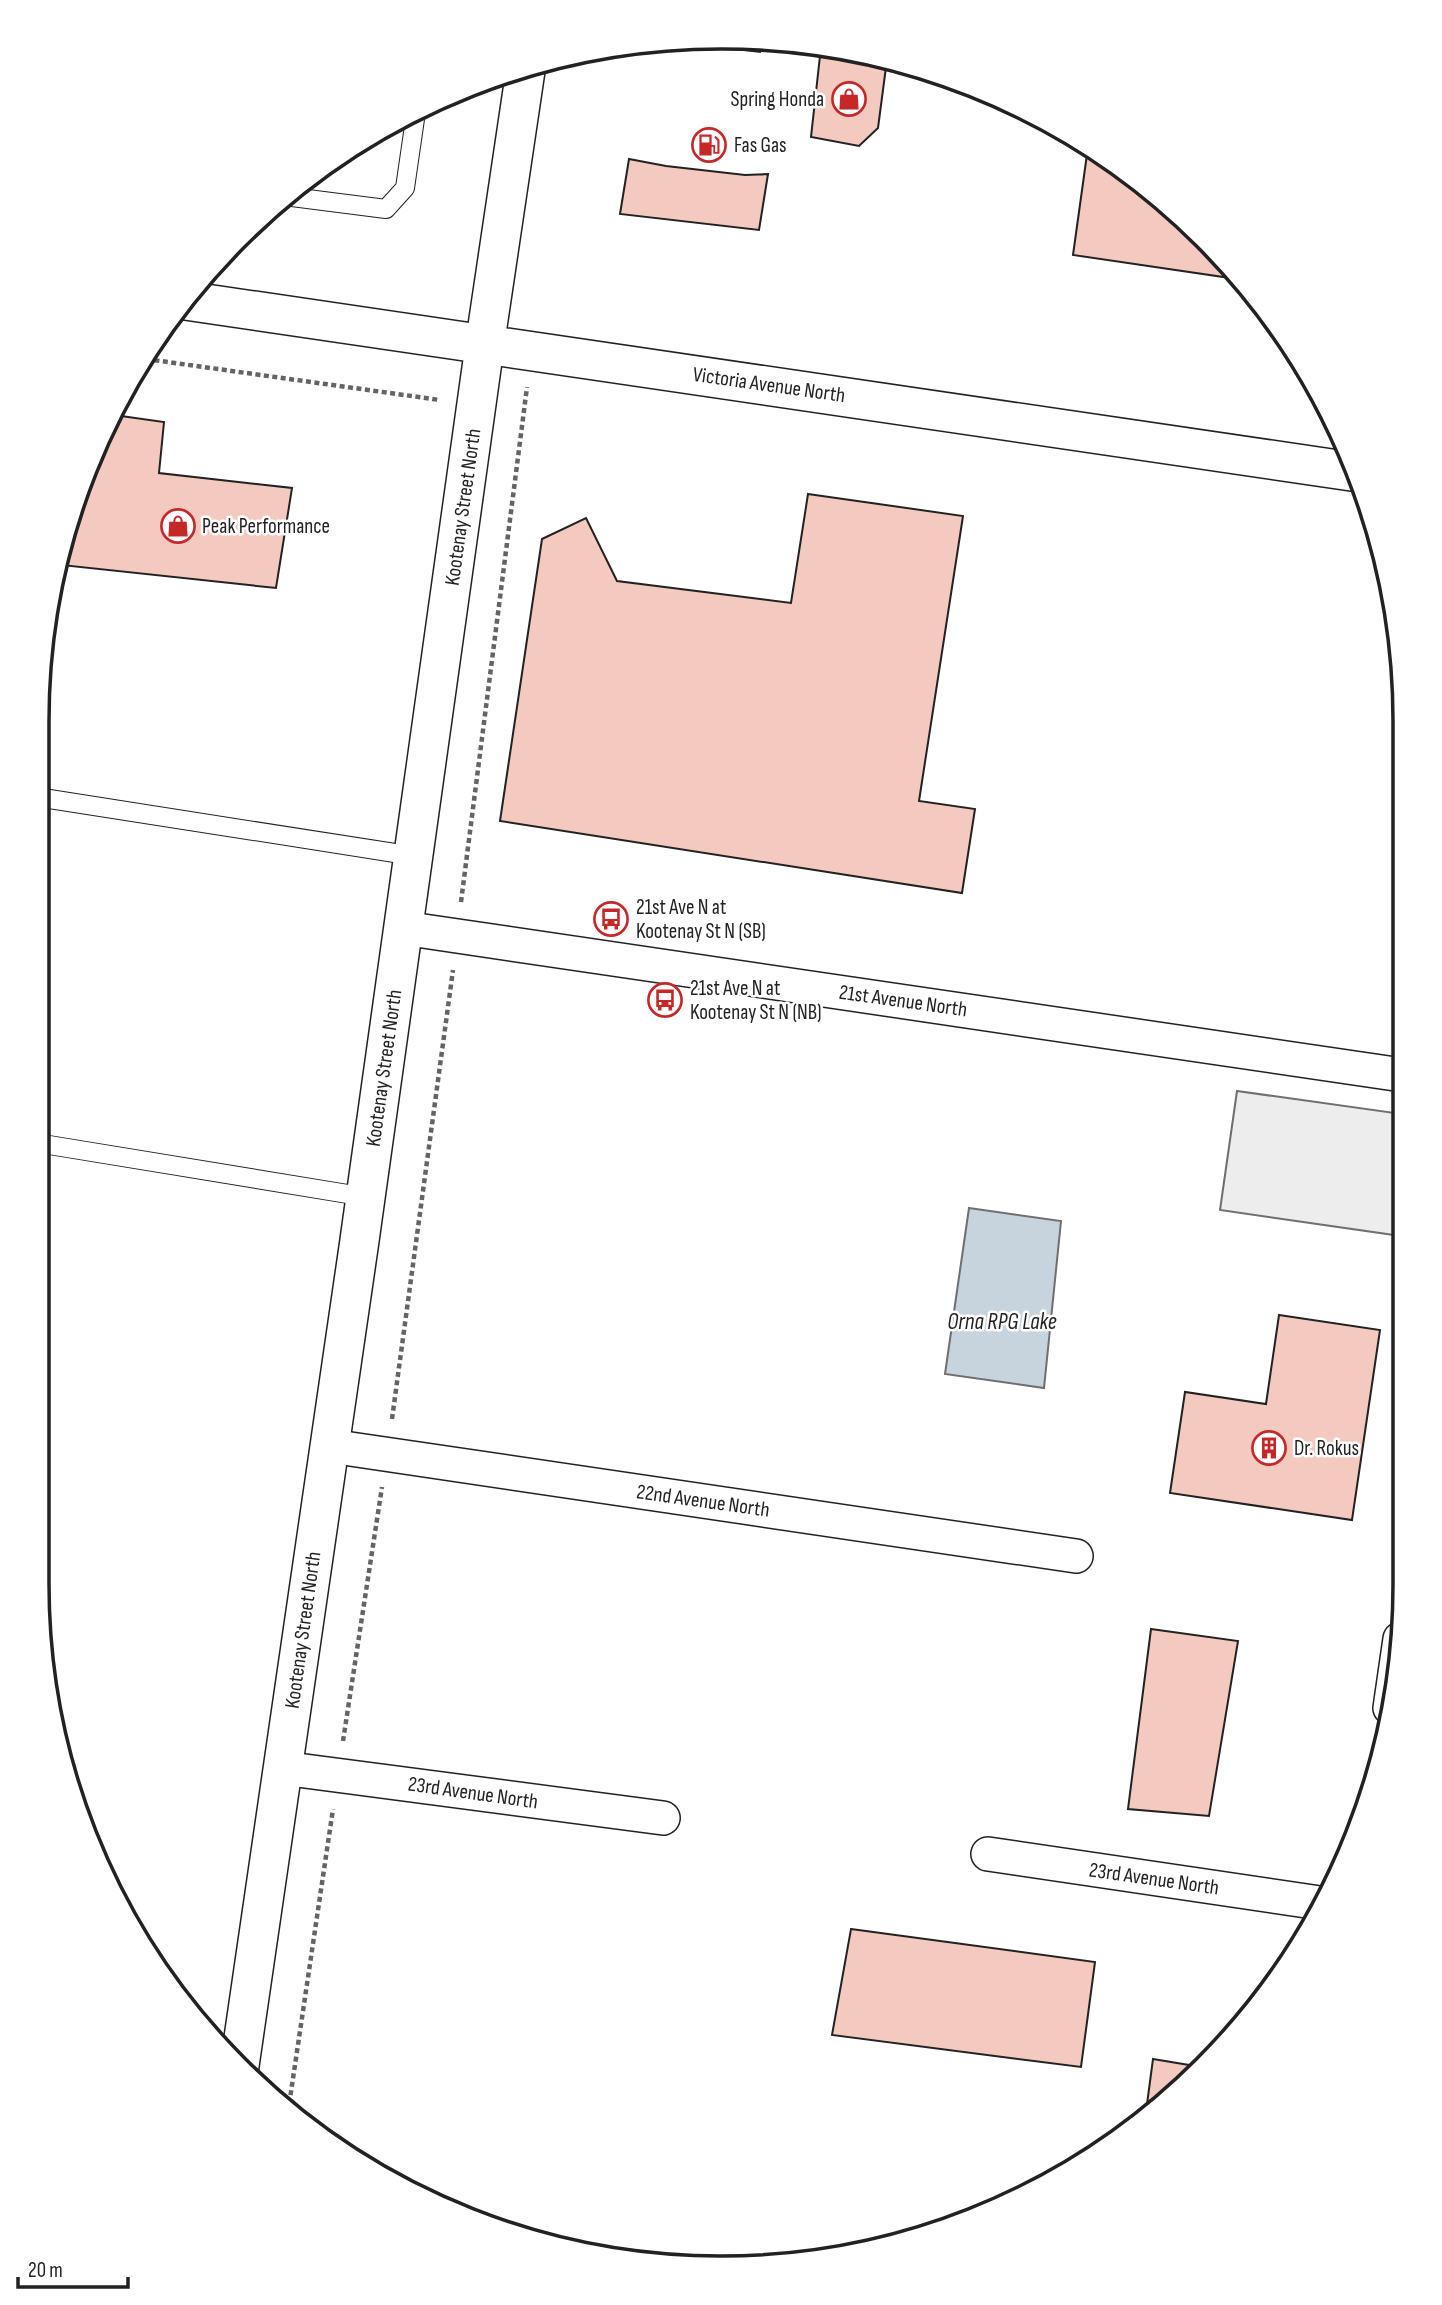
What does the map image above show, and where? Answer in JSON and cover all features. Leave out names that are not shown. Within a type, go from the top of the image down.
[{"type":"street","name":"Kootenay Street North","points":[[241,2054],[524,79]]},
{"type":"street","name":"Victoria Avenue North","points":[[196,302],[1344,470]]},
{"type":"street","name":"21st Avenue North","points":[[403,928],[1393,1074]]},
{"type":"street","name":"22nd Avenue North","points":[[330,1446],[1076,1556]]},
{"type":"street","name":"23rd Avenue North","points":[[282,1768],[663,1818]]},
{"type":"street","name":"23rd Avenue North","points":[[988,1854],[1313,1902]]},
{"type":"lane","points":[[303,196],[386,209],[405,188],[414,123]]},
{"type":"lane","points":[[49,799],[414,856]]},
{"type":"lane","points":[[49,1145],[366,1196]]},
{"type":"path","points":[[290,2099],[387,1455],[457,936],[531,349]]},
{"type":"path","points":[[154,360],[524,411]]},
{"type":"shaded area","points":[[1237,1091],[1393,1113],[1393,1235],[1220,1210]]},
{"type":"water","name":"Orna RPG Lake","points":[[969,1208],[1061,1221],[1044,1388],[945,1374]]},
{"type":"building","name":"Spring Honda","points":[[820,57],[886,70],[878,128],[859,146],[811,137]]},
{"type":"building","points":[[1087,157],[1164,216],[1225,277],[1073,255]]},
{"type":"building","points":[[629,159],[745,175],[768,174],[759,230],[620,214]]},
{"type":"building","name":"Peak Performance","points":[[122,416],[164,422],[159,473],[292,488],[276,588],[68,566],[85,505]]},
{"type":"building","points":[[808,494],[963,516],[919,801],[975,809],[962,893],[500,821],[542,539],[586,518],[617,581],[791,603]]},
{"type":"building","name":"Dr. Rokus","points":[[1279,1315],[1380,1330],[1352,1520],[1170,1493],[1185,1392],[1266,1404]]},
{"type":"building","points":[[1151,1629],[1238,1641],[1209,1816],[1128,1809]]},
{"type":"building","points":[[851,1929],[1095,1962],[1081,2067],[832,2035]]},
{"type":"building","points":[[1153,2059],[1190,2065],[1164,2089],[1147,2103]]},
{"type":"place","name":"Spring Honda","points":[[849,99]]},
{"type":"place","name":"Fas Gas","points":[[709,145]]},
{"type":"place","name":"Peak Performance","points":[[178,526]]},
{"type":"place","name":"21st Ave N at Kootenay St N (SB)","points":[[611,919]]},
{"type":"place","name":"21st Ave N at Kootenay St N (NB)","points":[[665,1000]]},
{"type":"place","name":"Dr. Rokus","points":[[1269,1448]]}]
